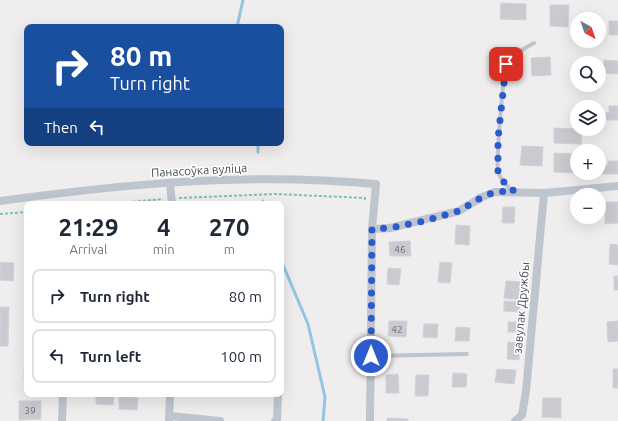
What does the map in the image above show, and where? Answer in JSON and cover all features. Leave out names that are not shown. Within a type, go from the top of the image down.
[{"type":"street","name":"Панасоўка вуліца","points":[[0,201],[115,188],[229,179],[334,180],[376,184],[372,229]]},
{"type":"street","points":[[170,183],[172,201]]},
{"type":"street","points":[[370,421],[372,229],[390,228],[424,221],[459,211],[482,197],[495,192],[514,191],[544,193],[618,186]]},
{"type":"street","name":"завулак Дружбы","points":[[515,421],[522,415],[526,391],[544,193]]},
{"type":"street","points":[[62,421],[63,397]]},
{"type":"street","points":[[170,397],[169,419],[220,421]]},
{"type":"street","points":[[275,421],[277,419],[278,397]]},
{"type":"lane","points":[[514,191],[505,184],[498,171],[498,139],[506,64],[516,54],[534,43]]},
{"type":"lane","points":[[371,356],[467,354]]},
{"type":"path","points":[[172,201],[274,194],[365,198],[365,206]]},
{"type":"path","points":[[0,214],[24,212]]},
{"type":"building","points":[[501,3],[526,4],[526,20],[500,19]]},
{"type":"building","points":[[550,5],[569,5],[568,27],[550,26]]},
{"type":"building","points":[[609,21],[618,21],[618,35],[609,35]]},
{"type":"building","points":[[550,57],[551,75],[532,76],[531,58]]},
{"type":"building","points":[[606,60],[618,61],[618,74],[606,73]]},
{"type":"building","points":[[609,106],[618,106],[618,120],[606,120],[606,113],[609,113]]},
{"type":"building","points":[[554,128],[570,129],[570,136],[582,136],[581,144],[554,143]]},
{"type":"building","points":[[522,146],[543,147],[542,166],[520,165]]},
{"type":"building","points":[[554,153],[570,154],[570,173],[554,172]]},
{"type":"building","points":[[608,161],[618,161],[618,174],[606,174],[606,165],[608,165]]},
{"type":"building","points":[[606,202],[618,202],[618,223],[606,224]]},
{"type":"building","points":[[503,207],[515,207],[514,223],[502,223]]},
{"type":"building","points":[[456,225],[470,226],[469,245],[455,244]]},
{"type":"building","points":[[410,241],[411,256],[390,256],[389,242]]},
{"type":"building","points":[[610,244],[618,245],[618,265],[609,264]]},
{"type":"building","points":[[0,262],[14,263],[13,281],[0,280]]},
{"type":"building","points":[[440,262],[452,263],[450,283],[438,282]]},
{"type":"building","points":[[388,268],[401,269],[399,285],[387,284]]},
{"type":"building","points":[[614,276],[618,276],[618,290],[614,290]]},
{"type":"building","points":[[506,281],[523,282],[521,300],[504,298]]},
{"type":"building","points":[[504,301],[520,302],[519,312],[504,311]]},
{"type":"building","points":[[0,307],[9,307],[8,346],[0,346]]},
{"type":"building","points":[[389,321],[407,321],[406,337],[388,336]]},
{"type":"building","points":[[618,321],[618,341],[608,342],[607,322]]},
{"type":"building","points":[[508,322],[519,322],[518,332],[508,332]]},
{"type":"building","points":[[424,324],[438,324],[437,338],[423,337]]},
{"type":"building","points":[[456,327],[470,328],[469,341],[455,341]]},
{"type":"building","points":[[508,342],[520,343],[519,360],[507,359]]},
{"type":"building","points":[[497,369],[516,370],[514,384],[495,382]]},
{"type":"building","points":[[613,369],[618,369],[618,388],[613,388]]},
{"type":"building","points":[[453,373],[467,374],[466,387],[452,387]]},
{"type":"building","points":[[398,374],[399,393],[386,393],[386,375]]},
{"type":"building","points":[[416,375],[429,375],[428,396],[415,396]]},
{"type":"building","points":[[96,397],[114,397],[113,405],[96,404]]},
{"type":"building","points":[[119,397],[138,398],[137,410],[119,409]]},
{"type":"building","points":[[543,398],[561,398],[561,418],[542,417]]},
{"type":"building","points":[[19,401],[41,401],[41,419],[19,420]]},
{"type":"building","points":[[387,418],[408,419],[408,421],[387,421]]},
{"type":"waterway","points":[[238,24],[243,0]]},
{"type":"waterway","points":[[258,146],[258,152]]},
{"type":"waterway","points":[[284,267],[308,324],[325,397],[323,421]]},
{"type":"route","points":[[371,356],[372,229],[390,228],[424,221],[459,211],[482,197],[495,192],[514,191],[505,184],[498,171],[498,139],[506,64]]}]
